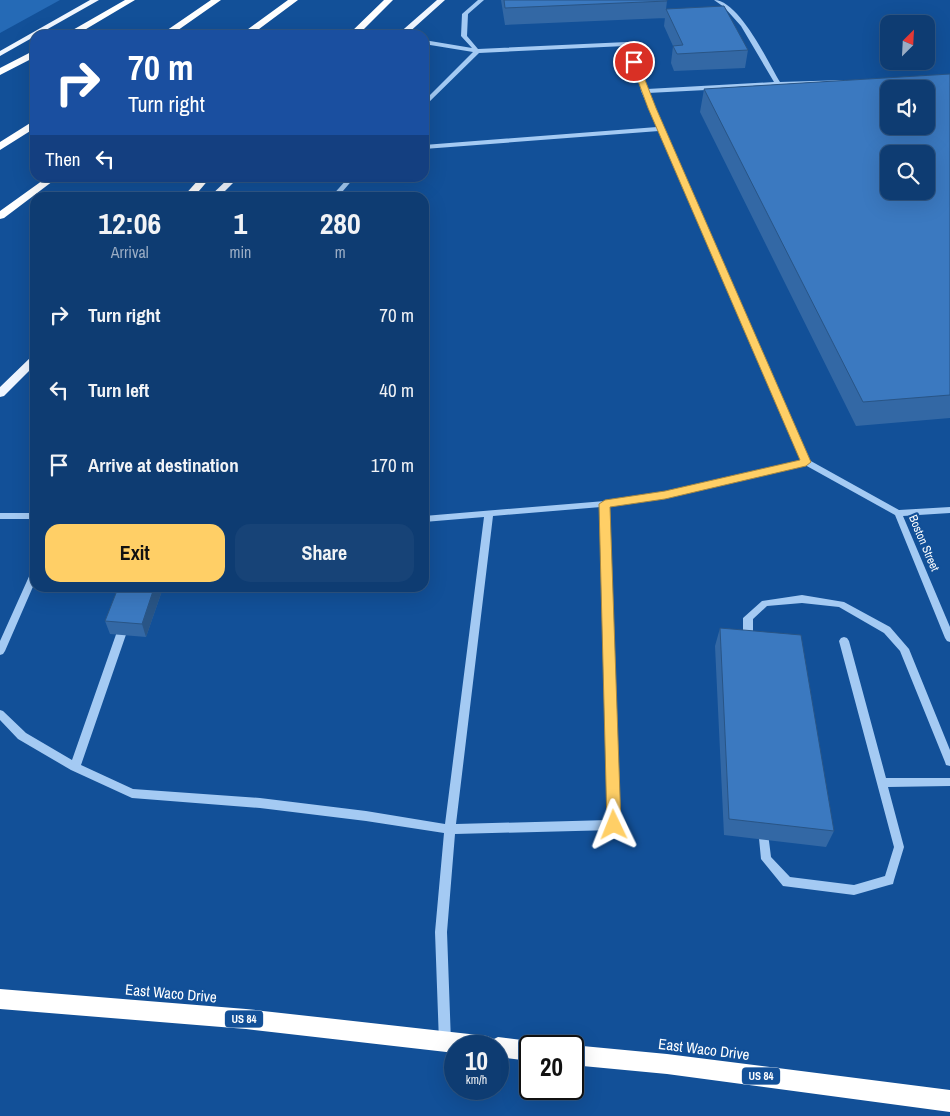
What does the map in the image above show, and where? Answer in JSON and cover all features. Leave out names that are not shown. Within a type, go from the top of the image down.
[{"type":"highway","points":[[78,30],[131,0]]},
{"type":"highway","points":[[172,30],[217,0]]},
{"type":"highway","points":[[252,30],[294,0]]},
{"type":"highway","points":[[358,30],[388,0]]},
{"type":"highway","points":[[0,72],[30,56]]},
{"type":"highway","points":[[0,147],[30,126]]},
{"type":"highway","points":[[33,192],[47,182]]},
{"type":"highway","points":[[192,192],[201,182]]},
{"type":"highway","points":[[0,216],[30,194]]},
{"type":"highway","name":"East Waco Drive","points":[[0,999],[246,1020],[444,1042]]},
{"type":"highway","name":"East Waco Drive","points":[[584,1056],[667,1064],[950,1101]]},
{"type":"main road","points":[[42,30],[95,0]]},
{"type":"main road","points":[[407,30],[441,0]]},
{"type":"main road","points":[[0,54],[30,37]]},
{"type":"main road","points":[[219,192],[230,182]]},
{"type":"main road","points":[[0,392],[30,364]]},
{"type":"street","points":[[717,0],[726,4],[738,17],[778,84]]},
{"type":"street","points":[[429,43],[477,51],[627,44],[642,79],[644,90],[806,462]]},
{"type":"street","points":[[429,99],[477,51]]},
{"type":"street","points":[[644,90],[854,80]]},
{"type":"street","points":[[429,147],[661,129]]},
{"type":"street","points":[[338,192],[347,182]]},
{"type":"street","points":[[0,714],[22,736],[75,767],[132,793],[260,803],[450,829],[614,825],[605,504]]},
{"type":"street","points":[[898,513],[950,510]]},
{"type":"street","name":"Boston Street","points":[[898,513],[950,638]]},
{"type":"street","points":[[429,518],[489,514],[450,829],[441,932],[445,1035]]},
{"type":"street","points":[[0,516],[30,516]]},
{"type":"street","points":[[0,652],[30,583]]},
{"type":"street","points":[[749,650],[748,618],[765,603],[802,599],[841,604],[870,619],[887,630],[904,649],[950,762]]},
{"type":"street","points":[[75,767],[128,616]]},
{"type":"street","points":[[762,819],[766,859],[788,882],[854,890],[889,880],[899,847],[844,641]]},
{"type":"street","points":[[882,783],[950,782]]},
{"type":"lane","points":[[477,51],[464,36],[465,14],[481,0]]},
{"type":"lane","points":[[489,514],[605,504],[665,495],[806,462],[898,513]]},
{"type":"shaded area","points":[[0,0],[60,0],[0,33]]},
{"type":"building","points":[[504,0],[667,0],[667,1],[505,8]]},
{"type":"building","points":[[724,6],[748,50],[677,54],[673,46],[683,45],[666,9]]},
{"type":"building","points":[[950,74],[950,395],[863,402],[704,89]]},
{"type":"building","points":[[116,592],[153,592],[142,624],[105,621]]},
{"type":"building","points":[[720,628],[801,635],[834,831],[729,819]]},
{"type":"route","points":[[614,825],[605,504],[665,495],[806,462],[644,90],[642,79],[634,62]]}]
